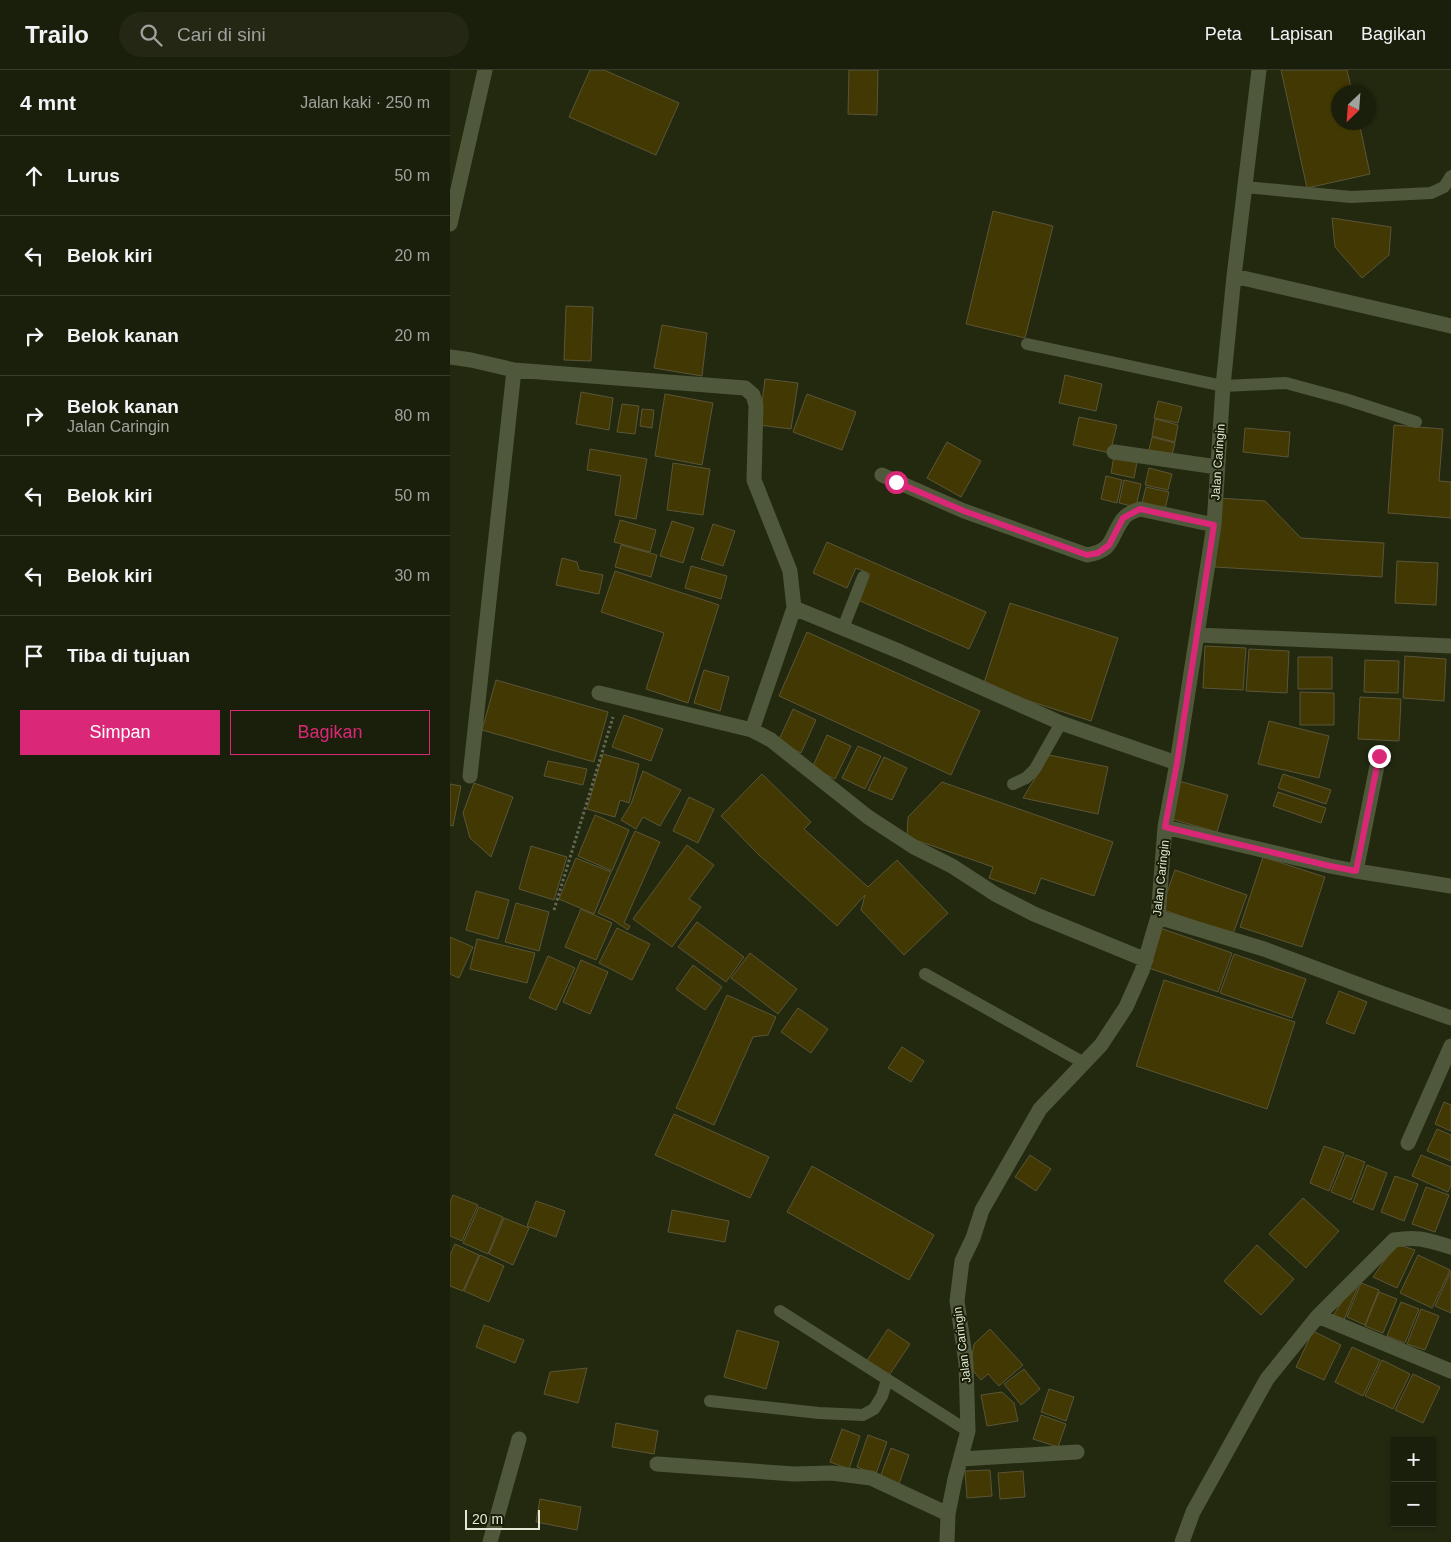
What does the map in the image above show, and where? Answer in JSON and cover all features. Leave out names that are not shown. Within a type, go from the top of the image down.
[{"type":"street","points":[[450,224],[485,70]]},
{"type":"street","name":"Jalan Caringin","points":[[947,1542],[948,1514],[968,1432],[966,1363],[957,1301],[962,1261],[973,1238],[982,1210],[1040,1110],[1101,1044],[1126,1007],[1146,960],[1158,917],[1165,827],[1198,635],[1214,525],[1223,386],[1244,187],[1259,70]]},
{"type":"street","points":[[1234,276],[1451,326]]},
{"type":"street","points":[[450,357],[514,370],[745,388],[753,395],[756,405],[754,480],[790,570],[794,608],[752,730]]},
{"type":"street","points":[[470,776],[514,370]]},
{"type":"street","points":[[1114,452],[1217,467]]},
{"type":"street","points":[[882,475],[964,511],[1087,555],[1098,553],[1109,545],[1123,518],[1140,509],[1214,525]]},
{"type":"street","points":[[794,608],[901,652],[1061,723],[1177,763]]},
{"type":"street","points":[[1198,635],[1451,646]]},
{"type":"street","points":[[600,693],[752,730],[771,740],[868,817],[914,847],[952,866],[994,894],[1034,914],[1146,960]]},
{"type":"street","points":[[1356,871],[1379,756]]},
{"type":"street","points":[[1165,827],[1330,866],[1451,886]]},
{"type":"street","points":[[1158,917],[1264,948],[1451,1018]]},
{"type":"street","points":[[1408,1143],[1451,1046]]},
{"type":"street","points":[[1182,1542],[1193,1512],[1267,1379],[1318,1316],[1394,1240],[1411,1237],[1451,1247]]},
{"type":"street","points":[[1318,1316],[1451,1371]]},
{"type":"street","points":[[490,1542],[519,1439]]},
{"type":"street","points":[[960,1459],[1077,1452]]},
{"type":"street","points":[[657,1464],[794,1474],[832,1473],[871,1478],[948,1514]]},
{"type":"lane","points":[[1244,187],[1351,196],[1431,193],[1444,187],[1451,176]]},
{"type":"lane","points":[[1027,344],[1223,386],[1286,383],[1345,399],[1416,422]]},
{"type":"lane","points":[[843,628],[863,577]]},
{"type":"lane","points":[[1013,784],[1026,778],[1035,770],[1061,723]]},
{"type":"lane","points":[[925,974],[1084,1063]]},
{"type":"lane","points":[[780,1311],[968,1432]]},
{"type":"lane","points":[[710,1401],[819,1413],[863,1415],[874,1409],[882,1396],[887,1380]]},
{"type":"path","points":[[554,910],[619,697]]},
{"type":"building","points":[[590,70],[604,70],[679,103],[656,155],[569,117]]},
{"type":"building","points":[[849,70],[878,70],[877,115],[848,114]]},
{"type":"building","points":[[1281,70],[1347,70],[1350,85],[1331,85],[1331,130],[1361,130],[1370,174],[1307,188]]},
{"type":"building","points":[[993,211],[1053,226],[1025,338],[966,324]]},
{"type":"building","points":[[1332,218],[1391,227],[1389,255],[1362,278],[1335,247]]},
{"type":"building","points":[[566,306],[593,307],[591,361],[564,360]]},
{"type":"building","points":[[662,325],[707,333],[702,376],[654,368]]},
{"type":"building","points":[[1065,375],[1102,384],[1096,411],[1059,403]]},
{"type":"building","points":[[765,379],[798,383],[791,429],[759,425]]},
{"type":"building","points":[[581,392],[613,398],[609,430],[576,424]]},
{"type":"building","points":[[665,394],[713,403],[702,465],[655,456]]},
{"type":"building","points":[[807,394],[856,412],[842,450],[793,432]]},
{"type":"building","points":[[1158,401],[1182,407],[1178,423],[1154,418]]},
{"type":"building","points":[[622,404],[639,406],[635,434],[617,432]]},
{"type":"building","points":[[642,409],[654,410],[652,428],[640,426]]},
{"type":"building","points":[[1079,417],[1117,425],[1110,453],[1073,445]]},
{"type":"building","points":[[1155,419],[1178,425],[1175,442],[1152,436]]},
{"type":"building","points":[[1394,425],[1443,429],[1439,481],[1451,482],[1451,518],[1388,513]]},
{"type":"building","points":[[1245,428],[1290,432],[1288,457],[1243,452]]},
{"type":"building","points":[[1152,437],[1175,443],[1171,459],[1148,454]]},
{"type":"building","points":[[947,442],[981,461],[961,497],[927,478]]},
{"type":"building","points":[[590,449],[647,459],[636,519],[615,515],[621,476],[587,470]]},
{"type":"building","points":[[1114,456],[1137,462],[1134,478],[1111,473]]},
{"type":"building","points":[[673,463],[710,469],[703,515],[667,510]]},
{"type":"building","points":[[1149,468],[1172,474],[1168,490],[1145,485]]},
{"type":"building","points":[[1106,476],[1122,480],[1117,503],[1101,499]]},
{"type":"building","points":[[1124,480],[1141,484],[1136,507],[1119,503]]},
{"type":"building","points":[[1146,487],[1169,492],[1165,509],[1142,503]]},
{"type":"building","points":[[1219,498],[1265,501],[1301,538],[1384,543],[1382,577],[1215,567]]},
{"type":"building","points":[[620,520],[656,530],[650,552],[614,542]]},
{"type":"building","points":[[672,521],[694,528],[683,563],[660,556]]},
{"type":"building","points":[[713,524],[735,531],[723,566],[701,559]]},
{"type":"building","points":[[827,542],[986,612],[969,649],[858,600],[870,574],[856,568],[847,588],[813,573]]},
{"type":"building","points":[[621,545],[657,555],[651,577],[615,567]]},
{"type":"building","points":[[562,558],[577,562],[579,570],[603,575],[599,594],[556,585]]},
{"type":"building","points":[[1397,561],[1438,563],[1436,605],[1395,603]]},
{"type":"building","points":[[691,566],[727,576],[721,599],[685,588]]},
{"type":"building","points":[[615,571],[719,605],[688,703],[646,689],[664,633],[601,612]]},
{"type":"building","points":[[1010,603],[1118,638],[1091,721],[983,686]]},
{"type":"building","points":[[807,632],[980,711],[951,775],[779,696]]},
{"type":"building","points":[[1205,646],[1246,648],[1243,690],[1203,688]]},
{"type":"building","points":[[1249,649],[1289,651],[1287,693],[1246,691]]},
{"type":"building","points":[[1405,656],[1446,659],[1444,701],[1403,698]]},
{"type":"building","points":[[1298,657],[1332,657],[1332,689],[1298,689]]},
{"type":"building","points":[[1365,660],[1399,661],[1398,693],[1364,692]]},
{"type":"building","points":[[704,670],[729,677],[720,711],[694,703]]},
{"type":"building","points":[[496,680],[608,712],[594,762],[482,730]]},
{"type":"building","points":[[1300,692],[1334,693],[1334,725],[1300,725]]},
{"type":"building","points":[[1360,697],[1401,699],[1399,741],[1358,739]]},
{"type":"building","points":[[793,709],[816,720],[801,753],[778,742]]},
{"type":"building","points":[[624,715],[663,729],[651,761],[612,747]]},
{"type":"building","points":[[1269,721],[1329,736],[1319,778],[1258,764]]},
{"type":"building","points":[[827,735],[851,746],[835,779],[812,768]]},
{"type":"building","points":[[858,746],[881,756],[865,789],[842,778]]},
{"type":"building","points":[[603,754],[639,764],[629,803],[620,800],[615,817],[587,809]]},
{"type":"building","points":[[1049,755],[1108,767],[1098,814],[1023,798]]},
{"type":"building","points":[[884,757],[907,768],[892,800],[868,790]]},
{"type":"building","points":[[548,761],[587,769],[583,785],[544,776]]},
{"type":"building","points":[[643,771],[681,790],[660,826],[643,817],[636,829],[621,820],[631,804]]},
{"type":"building","points":[[762,774],[811,822],[804,829],[868,887],[897,860],[948,913],[904,955],[861,910],[865,895],[837,926],[759,855],[721,816]]},
{"type":"building","points":[[1283,774],[1331,790],[1326,804],[1278,788]]},
{"type":"building","points":[[1179,781],[1228,795],[1217,832],[1168,818]]},
{"type":"building","points":[[942,782],[1113,842],[1094,896],[1041,878],[1035,894],[989,878],[993,867],[907,837],[908,817]]},
{"type":"building","points":[[474,783],[513,797],[491,857],[470,838],[463,813]]},
{"type":"building","points":[[450,784],[461,786],[453,826],[450,825]]},
{"type":"building","points":[[1278,792],[1326,808],[1321,823],[1273,806]]},
{"type":"building","points":[[689,797],[714,809],[698,843],[673,831]]},
{"type":"building","points":[[595,815],[629,830],[612,871],[578,856]]},
{"type":"building","points":[[635,831],[660,842],[624,923],[630,926],[628,930],[598,913]]},
{"type":"building","points":[[687,845],[714,865],[689,899],[701,907],[672,947],[633,919]]},
{"type":"building","points":[[531,846],[567,857],[554,900],[519,889]]},
{"type":"building","points":[[1263,857],[1325,877],[1302,947],[1240,927]]},
{"type":"building","points":[[576,858],[611,872],[594,914],[559,899]]},
{"type":"building","points":[[1175,870],[1247,895],[1233,934],[1161,909]]},
{"type":"building","points":[[476,891],[509,900],[498,939],[466,930]]},
{"type":"building","points":[[516,903],[549,912],[539,951],[505,942]]},
{"type":"building","points":[[581,909],[612,923],[596,960],[565,947]]},
{"type":"building","points":[[697,922],[744,957],[726,982],[678,947]]},
{"type":"building","points":[[617,928],[650,944],[632,980],[599,963]]},
{"type":"building","points":[[1160,928],[1232,953],[1218,992],[1146,967]]},
{"type":"building","points":[[450,937],[473,947],[459,978],[450,974]]},
{"type":"building","points":[[477,939],[535,953],[527,983],[470,969]]},
{"type":"building","points":[[750,953],[797,989],[778,1014],[731,978]]},
{"type":"building","points":[[1234,954],[1306,979],[1292,1018],[1220,993]]},
{"type":"building","points":[[548,956],[575,968],[556,1010],[529,998]]},
{"type":"building","points":[[581,960],[608,972],[590,1014],[563,1002]]},
{"type":"building","points":[[693,965],[722,987],[705,1010],[676,989]]},
{"type":"building","points":[[1164,980],[1295,1022],[1267,1109],[1136,1066]]},
{"type":"building","points":[[1339,991],[1367,1002],[1354,1034],[1326,1023]]},
{"type":"building","points":[[727,995],[776,1017],[768,1035],[753,1037],[714,1125],[676,1108]]},
{"type":"building","points":[[798,1008],[828,1029],[811,1053],[781,1032]]},
{"type":"building","points":[[902,1047],[924,1061],[911,1082],[888,1068]]},
{"type":"building","points":[[1444,1102],[1451,1105],[1451,1131],[1435,1124]]},
{"type":"building","points":[[674,1114],[769,1157],[750,1198],[655,1155]]},
{"type":"building","points":[[1437,1129],[1451,1135],[1451,1161],[1427,1151]]},
{"type":"building","points":[[1324,1146],[1344,1153],[1329,1191],[1310,1183]]},
{"type":"building","points":[[1030,1155],[1051,1169],[1036,1191],[1015,1177]]},
{"type":"building","points":[[1346,1155],[1365,1162],[1351,1200],[1331,1192]]},
{"type":"building","points":[[1421,1155],[1451,1167],[1451,1185],[1448,1192],[1412,1176]]},
{"type":"building","points":[[1367,1165],[1387,1173],[1373,1210],[1353,1202]]},
{"type":"building","points":[[812,1166],[934,1235],[909,1280],[787,1212]]},
{"type":"building","points":[[1395,1176],[1418,1184],[1404,1221],[1381,1212]]},
{"type":"building","points":[[1426,1187],[1449,1195],[1435,1232],[1412,1224]]},
{"type":"building","points":[[453,1195],[478,1205],[462,1241],[450,1236],[450,1202]]},
{"type":"building","points":[[1303,1198],[1339,1231],[1306,1268],[1269,1234]]},
{"type":"building","points":[[536,1201],[565,1211],[556,1237],[527,1226]]},
{"type":"building","points":[[479,1207],[503,1217],[488,1254],[463,1243]]},
{"type":"building","points":[[672,1210],[729,1221],[725,1242],[668,1232]]},
{"type":"building","points":[[504,1218],[529,1228],[513,1265],[489,1254]]},
{"type":"building","points":[[455,1244],[479,1255],[463,1291],[450,1286],[450,1255]]},
{"type":"building","points":[[1396,1244],[1415,1250],[1397,1288],[1373,1277]]},
{"type":"building","points":[[1257,1245],[1294,1279],[1261,1315],[1224,1281]]},
{"type":"building","points":[[480,1255],[504,1266],[489,1302],[464,1291]]},
{"type":"building","points":[[1418,1255],[1450,1270],[1432,1308],[1400,1293]]},
{"type":"building","points":[[1451,1271],[1451,1313],[1435,1306]]},
{"type":"building","points":[[1361,1283],[1379,1290],[1365,1325],[1347,1317]]},
{"type":"building","points":[[1352,1285],[1358,1286],[1344,1320],[1333,1316]]},
{"type":"building","points":[[1379,1292],[1397,1299],[1383,1333],[1365,1326]]},
{"type":"building","points":[[1401,1302],[1419,1309],[1405,1343],[1387,1336]]},
{"type":"building","points":[[1421,1309],[1439,1316],[1425,1350],[1407,1344]]},
{"type":"building","points":[[484,1325],[524,1340],[515,1363],[476,1347]]},
{"type":"building","points":[[888,1329],[910,1344],[888,1377],[866,1362]]},
{"type":"building","points":[[990,1329],[1023,1365],[999,1386],[988,1374],[981,1380],[970,1367],[974,1344]]},
{"type":"building","points":[[737,1330],[779,1342],[766,1389],[724,1377]]},
{"type":"building","points":[[1313,1331],[1341,1345],[1324,1380],[1296,1367]]},
{"type":"building","points":[[1352,1347],[1380,1360],[1363,1396],[1335,1382]]},
{"type":"building","points":[[1382,1360],[1410,1374],[1393,1409],[1365,1396]]},
{"type":"building","points":[[587,1368],[578,1403],[544,1394],[550,1372]]},
{"type":"building","points":[[1024,1369],[1040,1389],[1021,1405],[1004,1384]]},
{"type":"building","points":[[1413,1374],[1440,1387],[1423,1423],[1395,1410]]},
{"type":"building","points":[[1049,1389],[1074,1397],[1066,1421],[1041,1412]]},
{"type":"building","points":[[1002,1392],[1014,1403],[1018,1421],[987,1426],[981,1395]]},
{"type":"building","points":[[1041,1415],[1066,1424],[1058,1447],[1033,1439]]},
{"type":"building","points":[[616,1423],[658,1431],[654,1454],[612,1447]]},
{"type":"building","points":[[842,1429],[860,1436],[849,1469],[830,1462]]},
{"type":"building","points":[[868,1435],[887,1442],[876,1474],[857,1467]]},
{"type":"building","points":[[891,1448],[909,1455],[898,1487],[879,1480]]},
{"type":"building","points":[[990,1470],[992,1496],[967,1498],[965,1471]]},
{"type":"building","points":[[1023,1471],[1025,1497],[1000,1499],[998,1473]]},
{"type":"building","points":[[540,1499],[581,1507],[577,1530],[536,1522]]},
{"type":"route","points":[[896,482],[964,511],[1087,555],[1098,553],[1109,545],[1123,518],[1131,512],[1140,509],[1214,525],[1198,635],[1165,827],[1356,871],[1379,756]]}]
